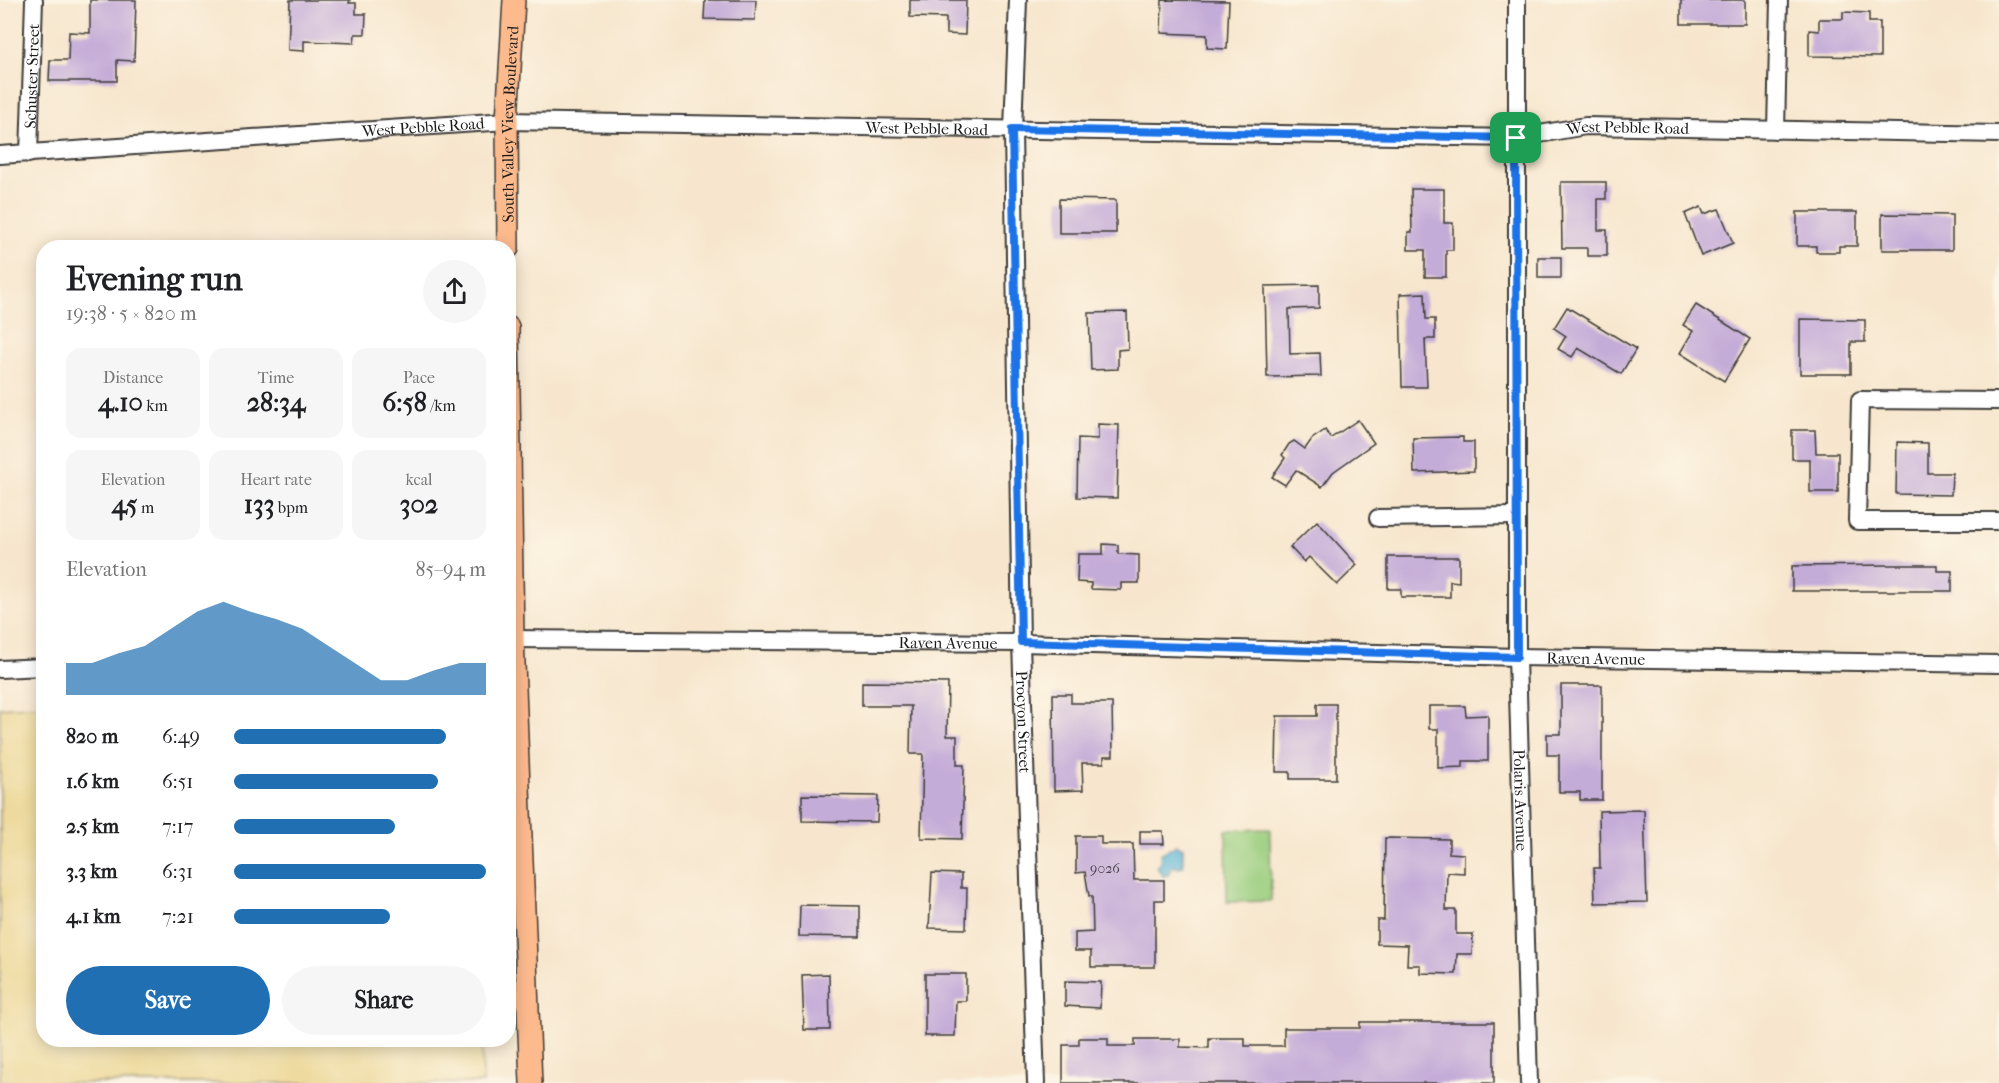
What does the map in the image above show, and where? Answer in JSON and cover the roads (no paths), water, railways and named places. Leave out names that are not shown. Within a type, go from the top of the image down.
[{"type":"main road","name":"South Valley View Boulevard","points":[[508,240],[507,121],[514,0]]},
{"type":"main road","points":[[516,750],[531,1083]]},
{"type":"street","name":"Schuster Street","points":[[29,154],[33,0]]},
{"type":"street","name":"Procyon Street","points":[[1018,0],[1012,129],[1021,642],[1036,1083]]},
{"type":"street","name":"Polaris Avenue","points":[[1517,0],[1517,657],[1529,1083]]},
{"type":"street","points":[[1776,130],[1779,0]]},
{"type":"street","name":"West Pebble Road","points":[[0,155],[507,121],[1516,138],[1586,126],[1999,134]]},
{"type":"street","points":[[1999,401],[1860,400],[1857,521],[1999,522]]},
{"type":"street","points":[[1378,518],[1516,516]]},
{"type":"street","name":"Raven Avenue","points":[[516,639],[1021,642],[1517,657],[1999,664]]},
{"type":"street","points":[[0,669],[36,667]]},
{"type":"water","points":[[1177,845],[1183,848],[1183,866],[1179,868],[1172,866],[1168,875],[1163,876],[1157,867],[1161,861],[1160,854]]}]
